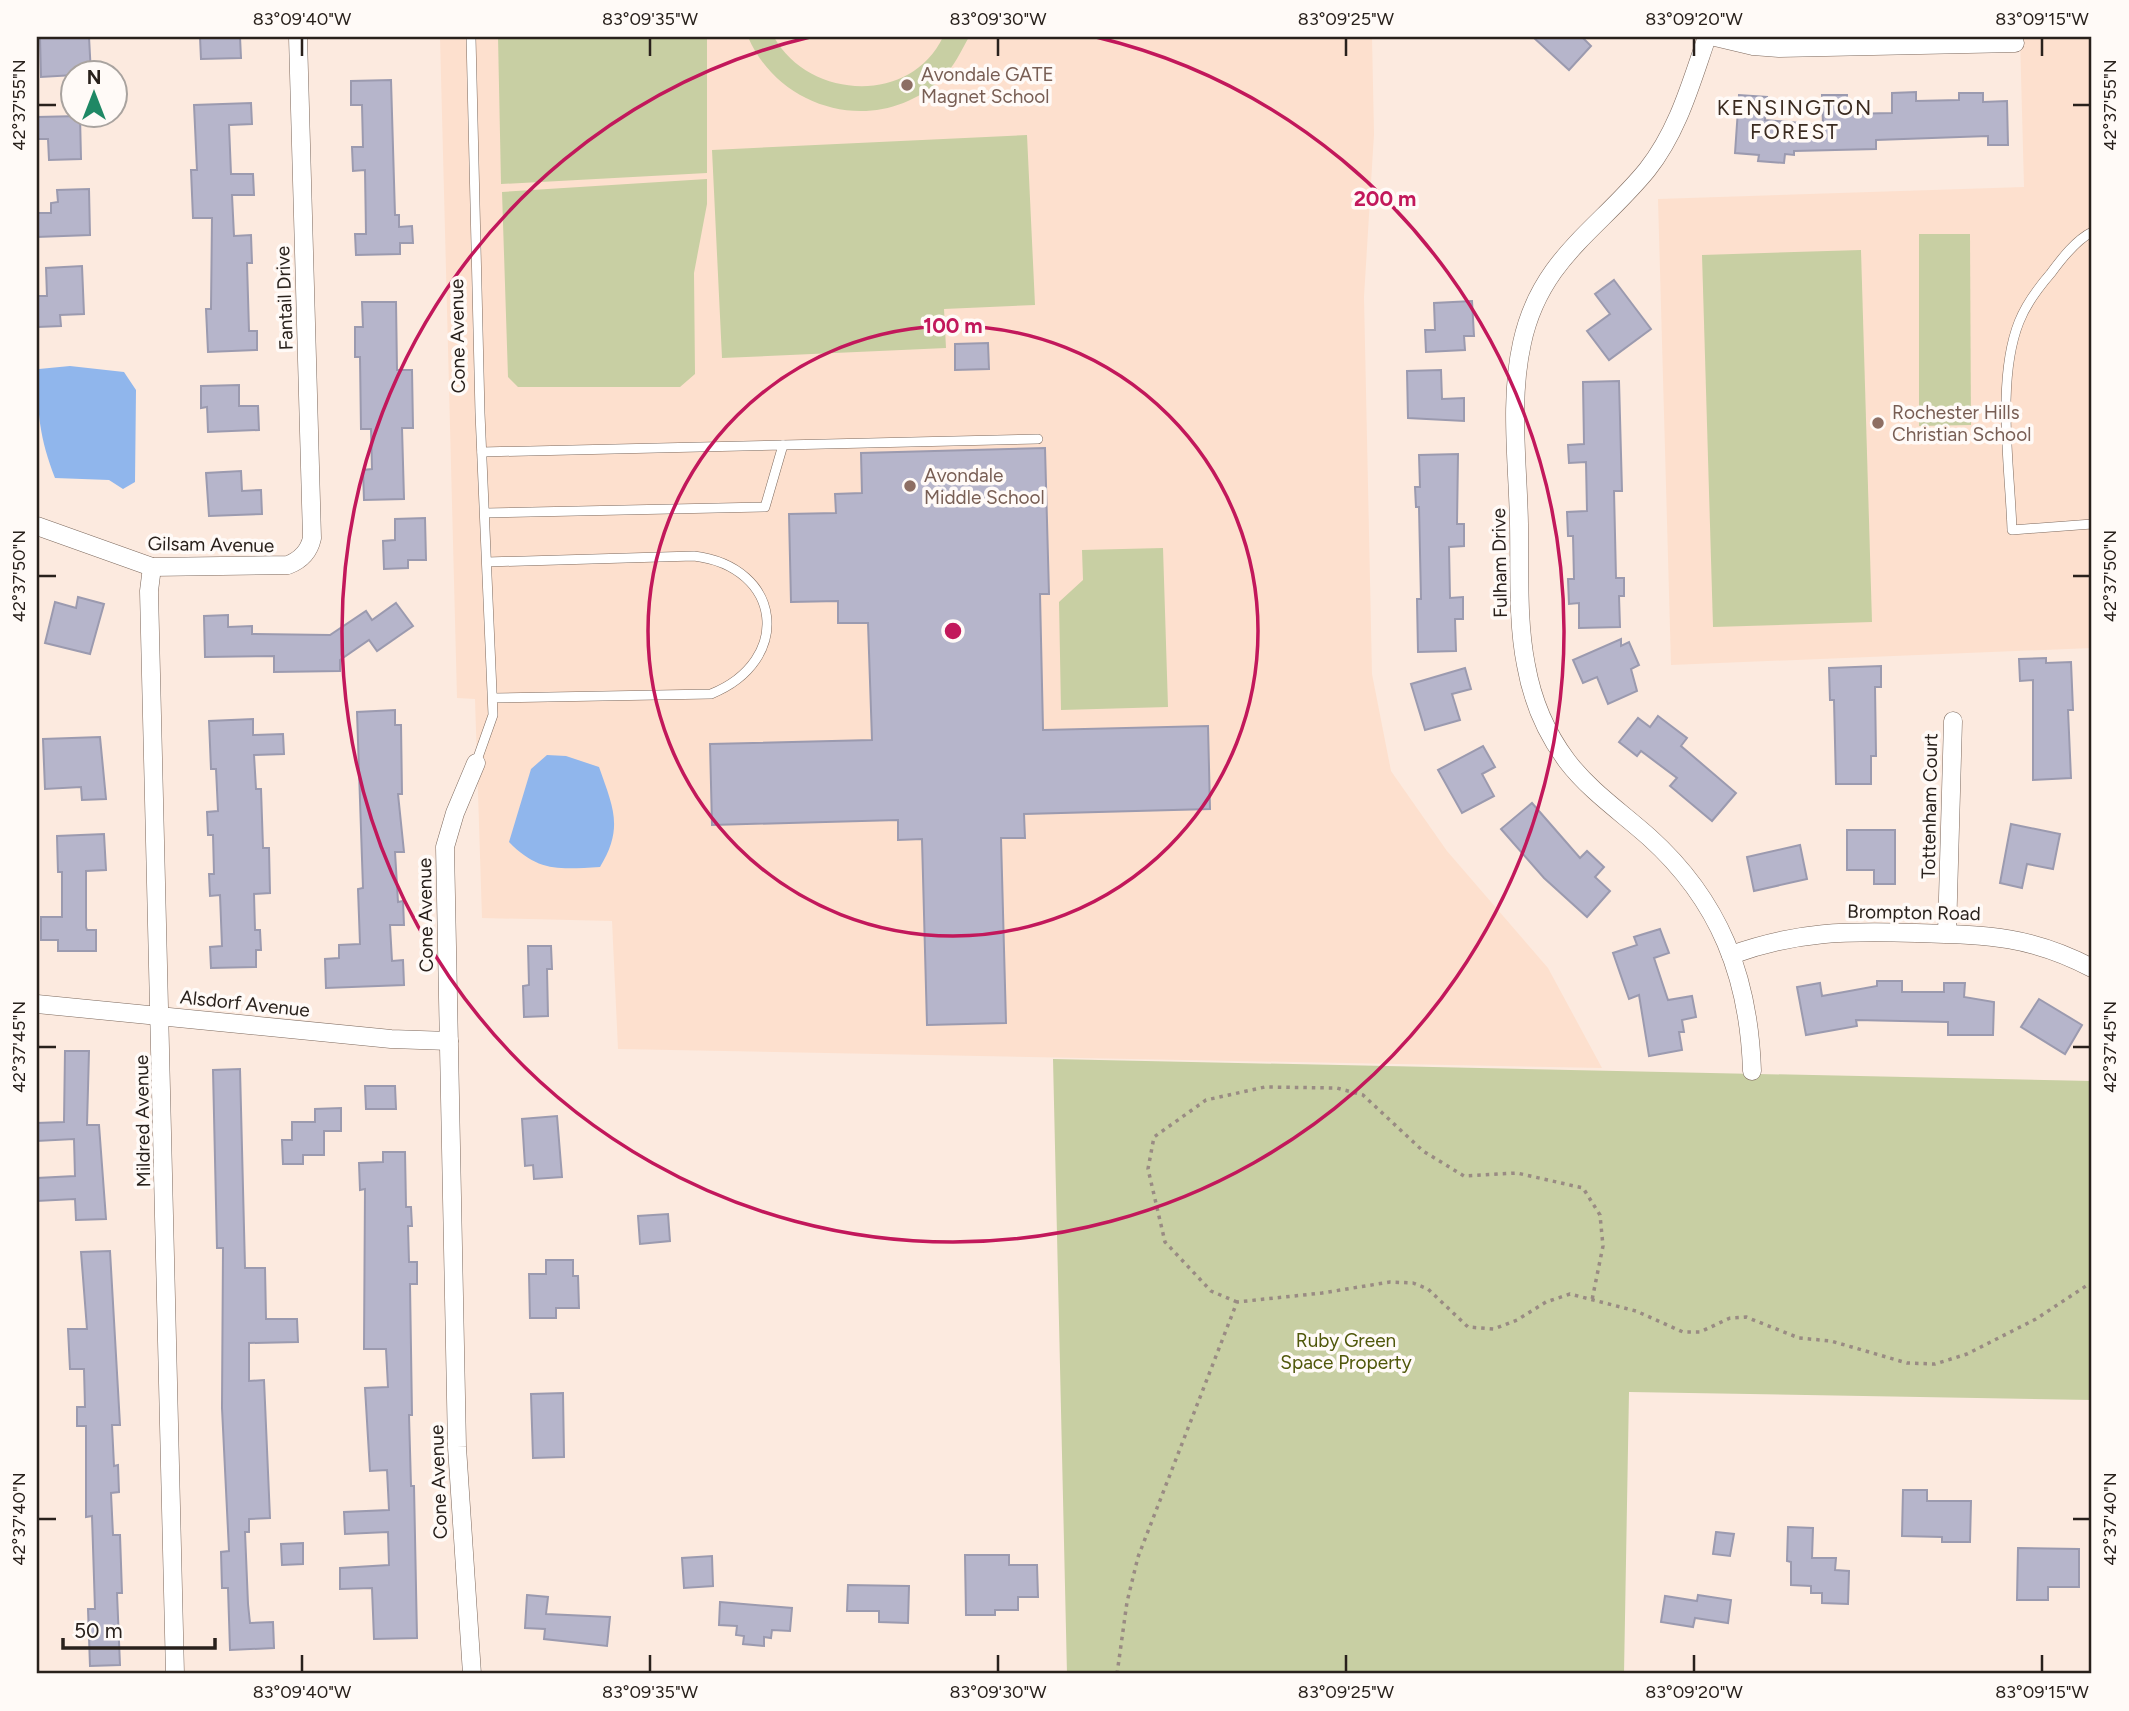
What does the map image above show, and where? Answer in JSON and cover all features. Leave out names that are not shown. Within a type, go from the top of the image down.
[{"type":"street","name":"Fantail Drive","points":[[298,37],[312,538],[304,555]]},
{"type":"street","name":"Fulham Drive","points":[[1707,37],[1684,105],[1663,146],[1628,191],[1567,252],[1537,298],[1529,319],[1522,342],[1517,391],[1522,634],[1532,690],[1553,740],[1586,782],[1666,853],[1710,909],[1731,955],[1748,1012],[1752,1071]]},
{"type":"street","points":[[1715,37],[1753,46],[1779,48],[1874,41],[2015,43]]},
{"type":"street","name":"Gilsam Avenue","points":[[37,526],[152,567],[288,565],[304,555]]},
{"type":"street","name":"Mildred Avenue","points":[[152,567],[149,591],[161,1016],[174,1674]]},
{"type":"street","name":"Tottenham Court","points":[[1947,933],[1952,721]]},
{"type":"street","name":"Cone Avenue","points":[[472,1674],[459,1500],[445,847],[455,813],[476,763]]},
{"type":"street","name":"Brompton Road","points":[[1731,955],[1816,933],[1947,933],[2012,938],[2045,947],[2092,968]]},
{"type":"street","name":"Alsdorf Avenue","points":[[37,1004],[391,1039],[449,1041]]},
{"type":"lane","name":"Cone Avenue","points":[[471,37],[482,452],[493,698],[491,724],[476,763]]},
{"type":"lane","points":[[2092,232],[2078,242],[2058,264],[2029,302],[2019,323],[2011,349],[2008,415],[2012,530],[2092,524]]},
{"type":"lane","points":[[482,452],[1038,439]]},
{"type":"lane","points":[[485,513],[765,507],[783,445]]},
{"type":"lane","points":[[487,562],[694,556],[716,558],[736,568],[752,583],[763,603],[767,624],[763,648],[752,669],[734,685],[711,694],[493,698]]},
{"type":"path","points":[[1592,1301],[1603,1245],[1600,1215],[1583,1188],[1517,1173],[1464,1176],[1423,1151],[1363,1095],[1337,1088],[1265,1087],[1206,1100],[1154,1137],[1148,1169],[1165,1242],[1210,1291],[1237,1301],[1322,1293],[1390,1282],[1413,1283],[1428,1289],[1468,1327],[1494,1329],[1560,1296],[1570,1294],[1592,1301],[1636,1311],[1683,1332],[1700,1332],[1730,1318],[1746,1317],[1799,1338],[1831,1341],[1907,1363],[1935,1364],[1967,1354],[2024,1325],[2092,1282]]},
{"type":"path","points":[[1117,1674],[1127,1602],[1138,1558],[1237,1301]]},
{"type":"shaded area","name":"Avondale Middle School","points":[[440,37],[1372,37],[1374,134],[1364,297],[1372,674],[1391,771],[1447,851],[1548,968],[1602,1068],[618,1049],[612,921],[482,918],[475,699],[457,698]]},
{"type":"shaded area","name":"Rochester Hills Christian School","points":[[2020,37],[2092,37],[2092,648],[1671,665],[1658,199],[2024,187]]},
{"type":"green space","points":[[498,37],[707,37],[707,173],[501,184]]},
{"type":"green space","points":[[748,37],[774,37],[790,58],[810,73],[834,82],[859,86],[884,84],[907,75],[928,59],[943,37],[969,37],[946,74],[918,96],[891,107],[863,111],[834,108],[808,99],[784,84],[763,63]]},
{"type":"green space","points":[[1027,135],[1035,305],[944,309],[946,348],[722,358],[712,150]]},
{"type":"green space","points":[[707,179],[707,204],[694,273],[695,374],[680,387],[518,387],[508,377],[502,192]]},
{"type":"green space","points":[[1919,234],[1970,234],[1971,425],[1919,426]]},
{"type":"green space","points":[[1861,250],[1872,622],[1713,627],[1702,255]]},
{"type":"green space","points":[[1163,548],[1168,707],[1061,710],[1059,602],[1083,580],[1082,550]]},
{"type":"green space","name":"Ruby Green Space Property","points":[[1053,1059],[2092,1081],[2092,1400],[1629,1392],[1624,1674],[1067,1674]]},
{"type":"water","points":[[70,366],[124,372],[136,390],[135,482],[123,489],[109,480],[55,478],[40,425],[39,369]]},
{"type":"water","points":[[547,755],[566,756],[599,767],[614,817],[612,841],[600,867],[551,867],[530,859],[509,842],[531,769]]},
{"type":"building","points":[[40,37],[89,37],[90,60],[60,60],[60,76],[41,77]]},
{"type":"building","points":[[200,37],[240,37],[241,58],[201,59]]},
{"type":"building","points":[[1533,37],[1582,37],[1591,46],[1569,70]]},
{"type":"building","points":[[391,80],[395,215],[399,215],[399,227],[412,226],[413,243],[400,243],[400,254],[356,255],[355,234],[366,234],[365,170],[353,171],[352,147],[363,147],[362,105],[351,105],[351,81]]},
{"type":"building","points":[[1916,92],[1916,101],[1959,100],[1959,93],[1983,93],[1983,102],[2007,101],[2008,145],[1988,145],[1988,136],[1876,140],[1876,149],[1794,151],[1794,155],[1785,154],[1784,163],[1758,161],[1759,155],[1735,153],[1739,95],[1767,97],[1765,120],[1823,125],[1822,95],[1847,95],[1847,114],[1892,113],[1892,93]]},
{"type":"building","points":[[251,103],[252,124],[229,125],[231,174],[253,174],[254,195],[232,195],[234,236],[251,235],[252,263],[247,263],[249,331],[257,331],[257,350],[208,352],[206,309],[211,309],[212,218],[193,218],[191,170],[197,170],[194,105]]},
{"type":"building","points":[[60,116],[60,130],[80,130],[81,159],[49,160],[48,139],[37,139],[37,117]]},
{"type":"building","points":[[89,189],[90,235],[37,237],[37,213],[51,213],[51,203],[58,202],[57,190]]},
{"type":"building","points":[[82,266],[84,314],[60,315],[61,326],[38,327],[37,296],[47,296],[46,268]]},
{"type":"building","points":[[1614,280],[1651,329],[1609,360],[1587,331],[1610,314],[1595,294]]},
{"type":"building","points":[[1472,301],[1474,336],[1464,336],[1465,350],[1426,352],[1425,330],[1435,330],[1434,303]]},
{"type":"building","points":[[362,302],[396,302],[397,370],[412,370],[413,428],[402,428],[404,499],[364,500],[363,470],[372,469],[371,429],[361,429],[360,357],[355,357],[355,327],[363,327]]},
{"type":"building","points":[[988,343],[989,369],[955,370],[955,344]]},
{"type":"building","points":[[1441,370],[1442,399],[1464,398],[1464,421],[1408,418],[1407,371]]},
{"type":"building","points":[[1619,381],[1622,491],[1614,491],[1616,578],[1624,578],[1624,596],[1619,596],[1620,627],[1579,628],[1579,603],[1569,604],[1568,579],[1574,579],[1573,536],[1568,536],[1567,512],[1587,511],[1586,462],[1569,463],[1568,445],[1584,444],[1583,382]]},
{"type":"building","points":[[239,385],[239,406],[258,406],[259,430],[208,432],[207,407],[201,408],[201,386]]},
{"type":"building","points":[[1045,448],[1049,594],[1040,594],[1043,730],[1208,726],[1210,809],[1024,814],[1025,838],[1001,838],[1006,1023],[927,1025],[922,839],[898,840],[898,820],[712,825],[710,744],[872,740],[868,623],[838,623],[838,601],[791,602],[789,514],[836,513],[835,494],[862,493],[861,453]]},
{"type":"building","points":[[1458,454],[1457,524],[1464,524],[1464,546],[1449,547],[1450,598],[1463,597],[1463,619],[1455,619],[1456,651],[1418,652],[1417,599],[1421,599],[1419,507],[1416,507],[1415,487],[1420,487],[1419,455]]},
{"type":"building","points":[[241,471],[242,491],[261,490],[262,514],[209,516],[206,473]]},
{"type":"building","points":[[425,518],[426,560],[408,560],[408,568],[384,569],[383,541],[395,540],[395,519]]},
{"type":"building","points":[[78,597],[104,604],[90,654],[45,643],[55,602],[76,608]]},
{"type":"building","points":[[396,603],[413,626],[377,651],[369,640],[340,660],[340,671],[274,672],[274,656],[205,657],[204,616],[228,615],[228,627],[252,626],[252,634],[330,635],[366,611],[372,620]]},
{"type":"building","points":[[1621,639],[1621,646],[1629,642],[1639,665],[1631,669],[1637,691],[1608,704],[1597,677],[1583,683],[1573,660]]},
{"type":"building","points":[[2046,658],[2046,663],[2071,662],[2073,710],[2068,710],[2071,778],[2033,780],[2033,680],[2020,681],[2019,659]]},
{"type":"building","points":[[1881,666],[1881,687],[1875,687],[1876,756],[1871,756],[1871,784],[1836,784],[1834,700],[1830,700],[1829,668]]},
{"type":"building","points":[[1465,668],[1471,689],[1452,694],[1460,720],[1425,730],[1411,684]]},
{"type":"building","points":[[395,710],[395,725],[401,725],[402,794],[398,794],[404,852],[395,852],[398,902],[403,901],[404,925],[390,925],[392,961],[403,960],[404,985],[326,988],[325,959],[339,958],[339,945],[360,944],[358,889],[363,888],[357,712]]},
{"type":"building","points":[[1658,716],[1687,738],[1681,746],[1736,793],[1712,821],[1670,786],[1677,778],[1641,751],[1637,756],[1619,742],[1638,718],[1650,727]]},
{"type":"building","points":[[253,719],[253,735],[283,734],[284,754],[254,755],[256,789],[261,789],[263,848],[269,848],[270,893],[254,894],[255,930],[260,930],[261,950],[256,950],[256,967],[211,968],[210,947],[222,946],[220,895],[210,896],[209,874],[214,874],[213,835],[208,835],[207,812],[218,811],[216,769],[211,769],[209,721]]},
{"type":"building","points":[[100,737],[106,799],[82,800],[81,787],[45,789],[43,739]]},
{"type":"building","points":[[1483,746],[1495,767],[1482,774],[1494,796],[1462,813],[1438,770]]},
{"type":"building","points":[[1532,803],[1580,858],[1587,851],[1604,867],[1595,877],[1610,891],[1587,917],[1544,878],[1501,829]]},
{"type":"building","points":[[2011,824],[2060,834],[2053,869],[2027,864],[2022,888],[2000,883]]},
{"type":"building","points":[[1847,830],[1895,830],[1895,884],[1874,884],[1874,870],[1847,870]]},
{"type":"building","points":[[104,834],[106,870],[86,871],[86,927],[87,930],[96,930],[96,951],[58,951],[58,940],[41,940],[41,917],[62,917],[62,872],[58,872],[57,836]]},
{"type":"building","points":[[1800,845],[1807,879],[1754,891],[1747,857]]},
{"type":"building","points":[[1660,929],[1669,953],[1654,958],[1668,1000],[1692,996],[1696,1017],[1682,1020],[1684,1032],[1679,1032],[1682,1050],[1649,1056],[1639,995],[1629,999],[1613,953],[1637,945],[1634,937]]},
{"type":"building","points":[[528,946],[551,946],[552,969],[547,969],[548,1016],[524,1017],[523,986],[529,985]]},
{"type":"building","points":[[1877,981],[1902,981],[1902,992],[1944,992],[1944,983],[1965,983],[1964,997],[1994,1002],[1993,1035],[1948,1035],[1948,1022],[1856,1020],[1857,1026],[1806,1035],[1797,987],[1820,983],[1822,996],[1877,986]]},
{"type":"building","points":[[2039,999],[2082,1025],[2065,1054],[2021,1027]]},
{"type":"building","points":[[65,1051],[89,1051],[87,1125],[99,1125],[106,1219],[76,1220],[75,1199],[37,1201],[37,1178],[75,1176],[74,1139],[37,1141],[37,1123],[64,1122]]},
{"type":"building","points":[[240,1069],[245,1268],[265,1268],[266,1319],[297,1319],[298,1342],[249,1343],[249,1381],[264,1380],[270,1518],[249,1519],[249,1532],[245,1532],[248,1604],[250,1623],[273,1622],[274,1648],[230,1650],[228,1588],[222,1588],[221,1552],[229,1551],[222,1408],[223,1248],[217,1248],[213,1070]]},
{"type":"building","points":[[365,1086],[395,1086],[396,1109],[366,1109]]},
{"type":"building","points":[[341,1108],[341,1131],[324,1131],[324,1155],[303,1155],[303,1164],[283,1164],[282,1140],[292,1140],[292,1122],[315,1122],[315,1109]]},
{"type":"building","points":[[557,1116],[562,1177],[534,1179],[533,1165],[525,1166],[522,1119]]},
{"type":"building","points":[[383,1152],[405,1152],[406,1207],[411,1207],[412,1226],[408,1226],[409,1262],[417,1262],[417,1284],[410,1284],[412,1415],[409,1415],[411,1486],[414,1486],[417,1638],[374,1639],[372,1588],[340,1589],[340,1568],[389,1565],[388,1532],[345,1534],[344,1512],[389,1510],[387,1470],[370,1471],[365,1388],[388,1387],[386,1349],[364,1349],[365,1189],[360,1190],[359,1163],[383,1162]]},
{"type":"building","points":[[668,1214],[670,1241],[640,1244],[638,1216]]},
{"type":"building","points":[[110,1251],[120,1425],[112,1425],[114,1466],[118,1465],[119,1492],[111,1493],[113,1535],[120,1535],[122,1593],[117,1593],[120,1665],[90,1666],[88,1609],[95,1609],[92,1516],[86,1517],[86,1426],[77,1426],[77,1407],[85,1407],[84,1369],[70,1369],[68,1329],[87,1329],[81,1252]]},
{"type":"building","points":[[546,1260],[573,1260],[573,1276],[578,1276],[579,1308],[556,1308],[556,1318],[530,1318],[529,1274],[546,1274]]},
{"type":"building","points":[[563,1393],[564,1457],[533,1458],[531,1394]]},
{"type":"building","points":[[1903,1490],[1927,1490],[1927,1501],[1971,1501],[1970,1542],[1942,1542],[1942,1537],[1902,1536]]},
{"type":"building","points":[[1788,1527],[1813,1528],[1812,1558],[1836,1558],[1835,1570],[1849,1571],[1848,1604],[1822,1603],[1822,1593],[1811,1593],[1811,1586],[1791,1585],[1791,1562],[1787,1561]]},
{"type":"building","points":[[1716,1532],[1734,1534],[1730,1556],[1713,1554]]},
{"type":"building","points":[[303,1543],[303,1564],[282,1565],[281,1544]]},
{"type":"building","points":[[2018,1548],[2079,1549],[2079,1587],[2048,1587],[2048,1600],[2017,1600]]},
{"type":"building","points":[[965,1555],[1009,1555],[1009,1565],[1037,1565],[1038,1597],[1018,1597],[1018,1610],[995,1610],[995,1615],[966,1615]]},
{"type":"building","points":[[712,1556],[713,1586],[684,1588],[682,1558]]},
{"type":"building","points":[[848,1585],[909,1586],[908,1623],[879,1622],[879,1611],[847,1611]]},
{"type":"building","points":[[527,1595],[548,1597],[546,1614],[610,1617],[607,1646],[544,1639],[545,1629],[525,1628]]},
{"type":"building","points":[[1698,1595],[1731,1600],[1728,1623],[1695,1618],[1693,1627],[1661,1622],[1665,1596],[1697,1601]]},
{"type":"building","points":[[720,1602],[792,1608],[790,1631],[772,1630],[771,1638],[764,1637],[764,1646],[743,1644],[744,1636],[736,1635],[737,1626],[719,1625]]},
{"type":"place","name":"Avondale GATE Magnet School","points":[[907,85]]},
{"type":"place","name":"Rochester Hills Christian School","points":[[1878,423]]},
{"type":"place","name":"Avondale Middle School","points":[[910,486]]},
{"type":"district","name":"KENSINGTON FOREST","points":[[1795,120]]}]
